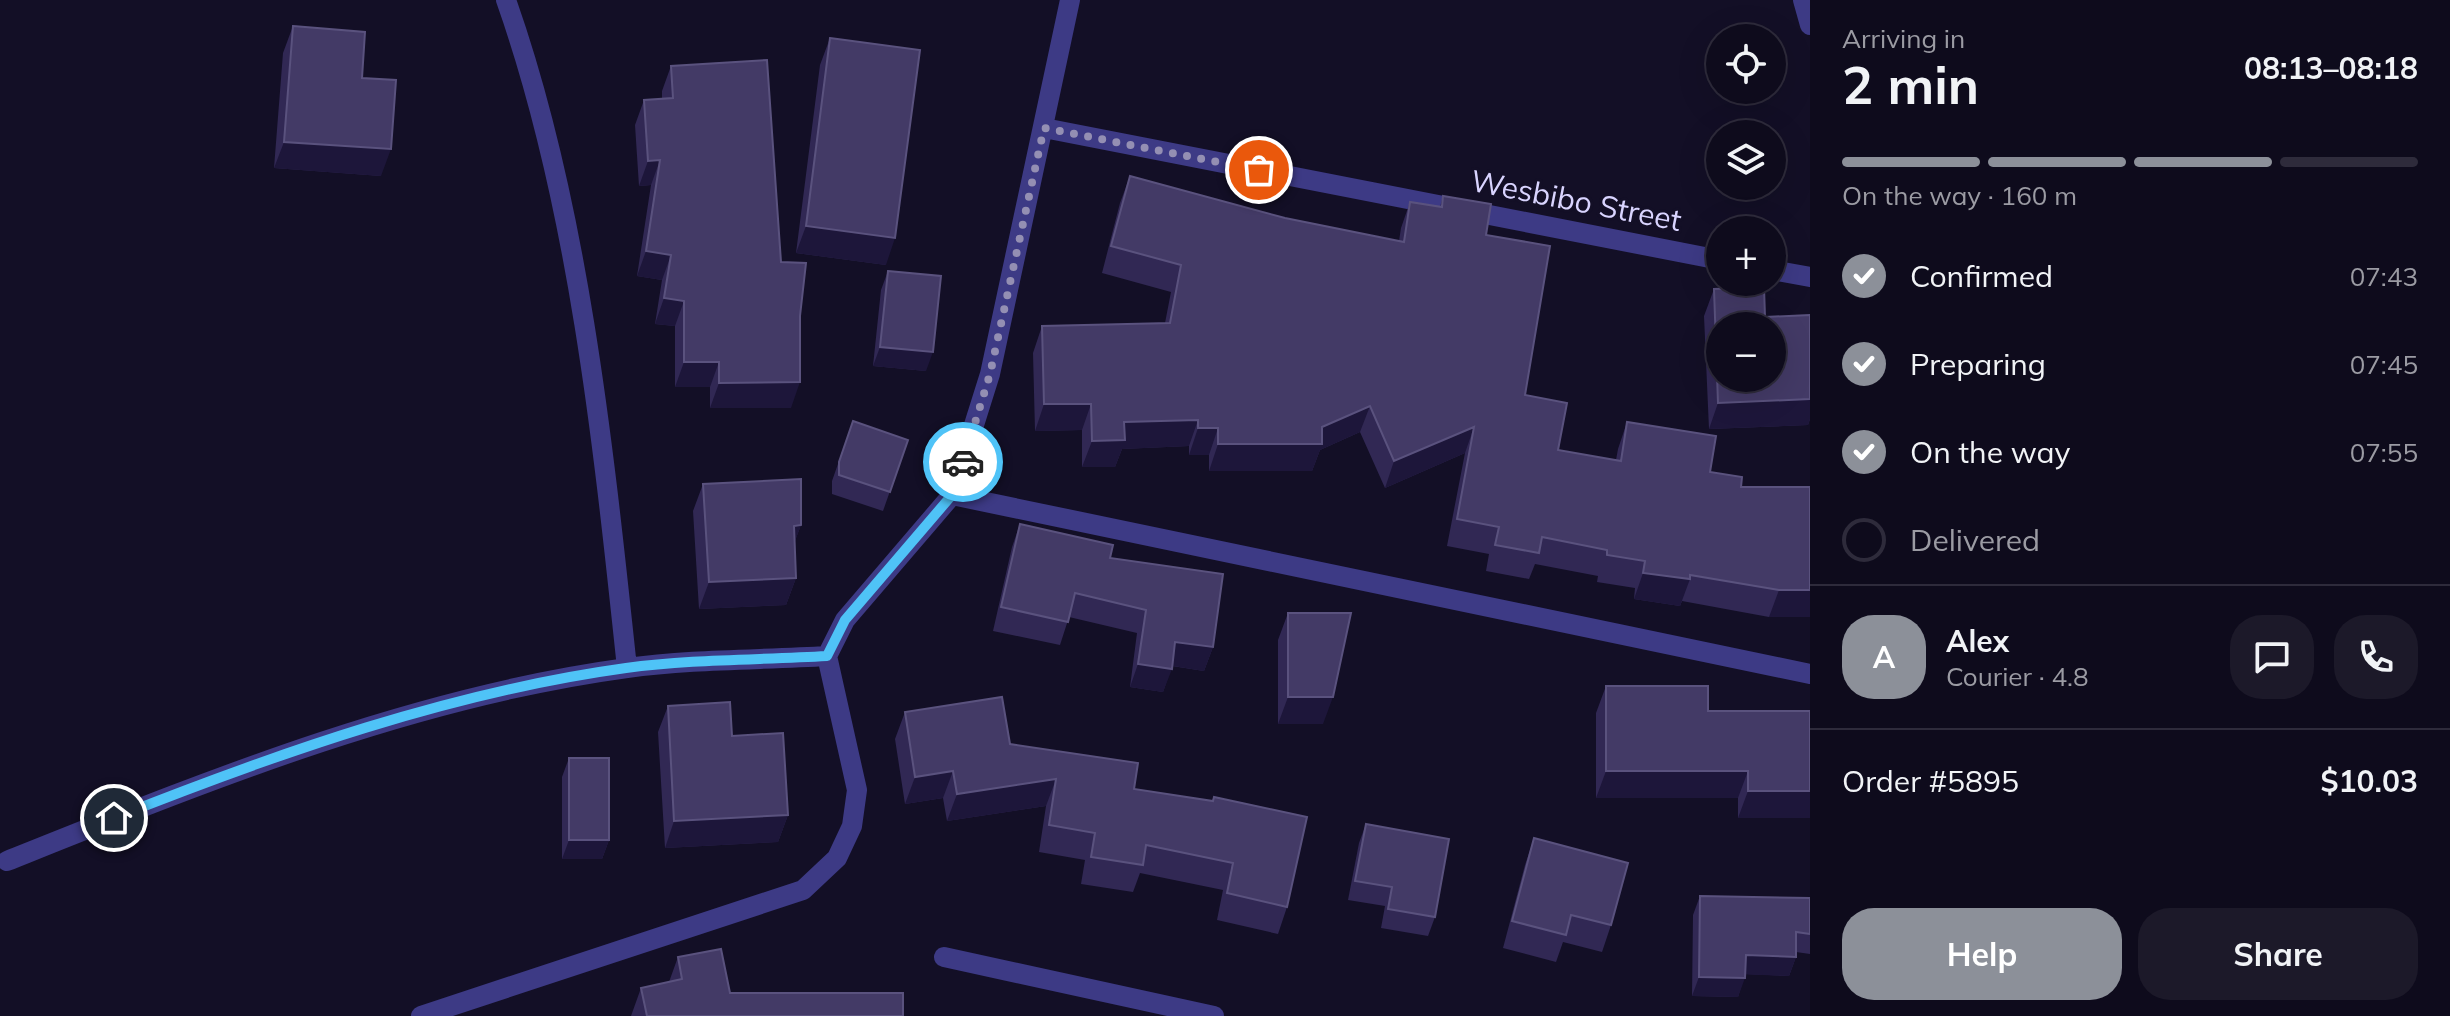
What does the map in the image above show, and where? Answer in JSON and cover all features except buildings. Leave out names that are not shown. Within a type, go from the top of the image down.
[{"type":"street","points":[[506,0],[523,48],[565,230],[610,511],[627,668]]},
{"type":"street","points":[[421,1016],[803,890],[837,858],[852,826],[857,790],[827,656],[845,620],[952,495],[990,374],[1070,0]]},
{"type":"street","points":[[1803,0],[1810,25]]},
{"type":"street","name":"Wesbibo Street","points":[[1044,128],[1706,257]]},
{"type":"street","points":[[1786,273],[1810,277]]},
{"type":"street","points":[[952,495],[1810,674]]},
{"type":"street","points":[[7,861],[141,808],[336,739],[460,701],[627,668],[827,656]]},
{"type":"street","points":[[944,957],[1214,1016]]},
{"type":"way so far","points":[[963,462],[990,374],[1044,128],[1259,170]]},
{"type":"route","points":[[114,818],[322,743],[460,701],[627,668],[827,656],[845,620],[952,495],[963,462]]}]
